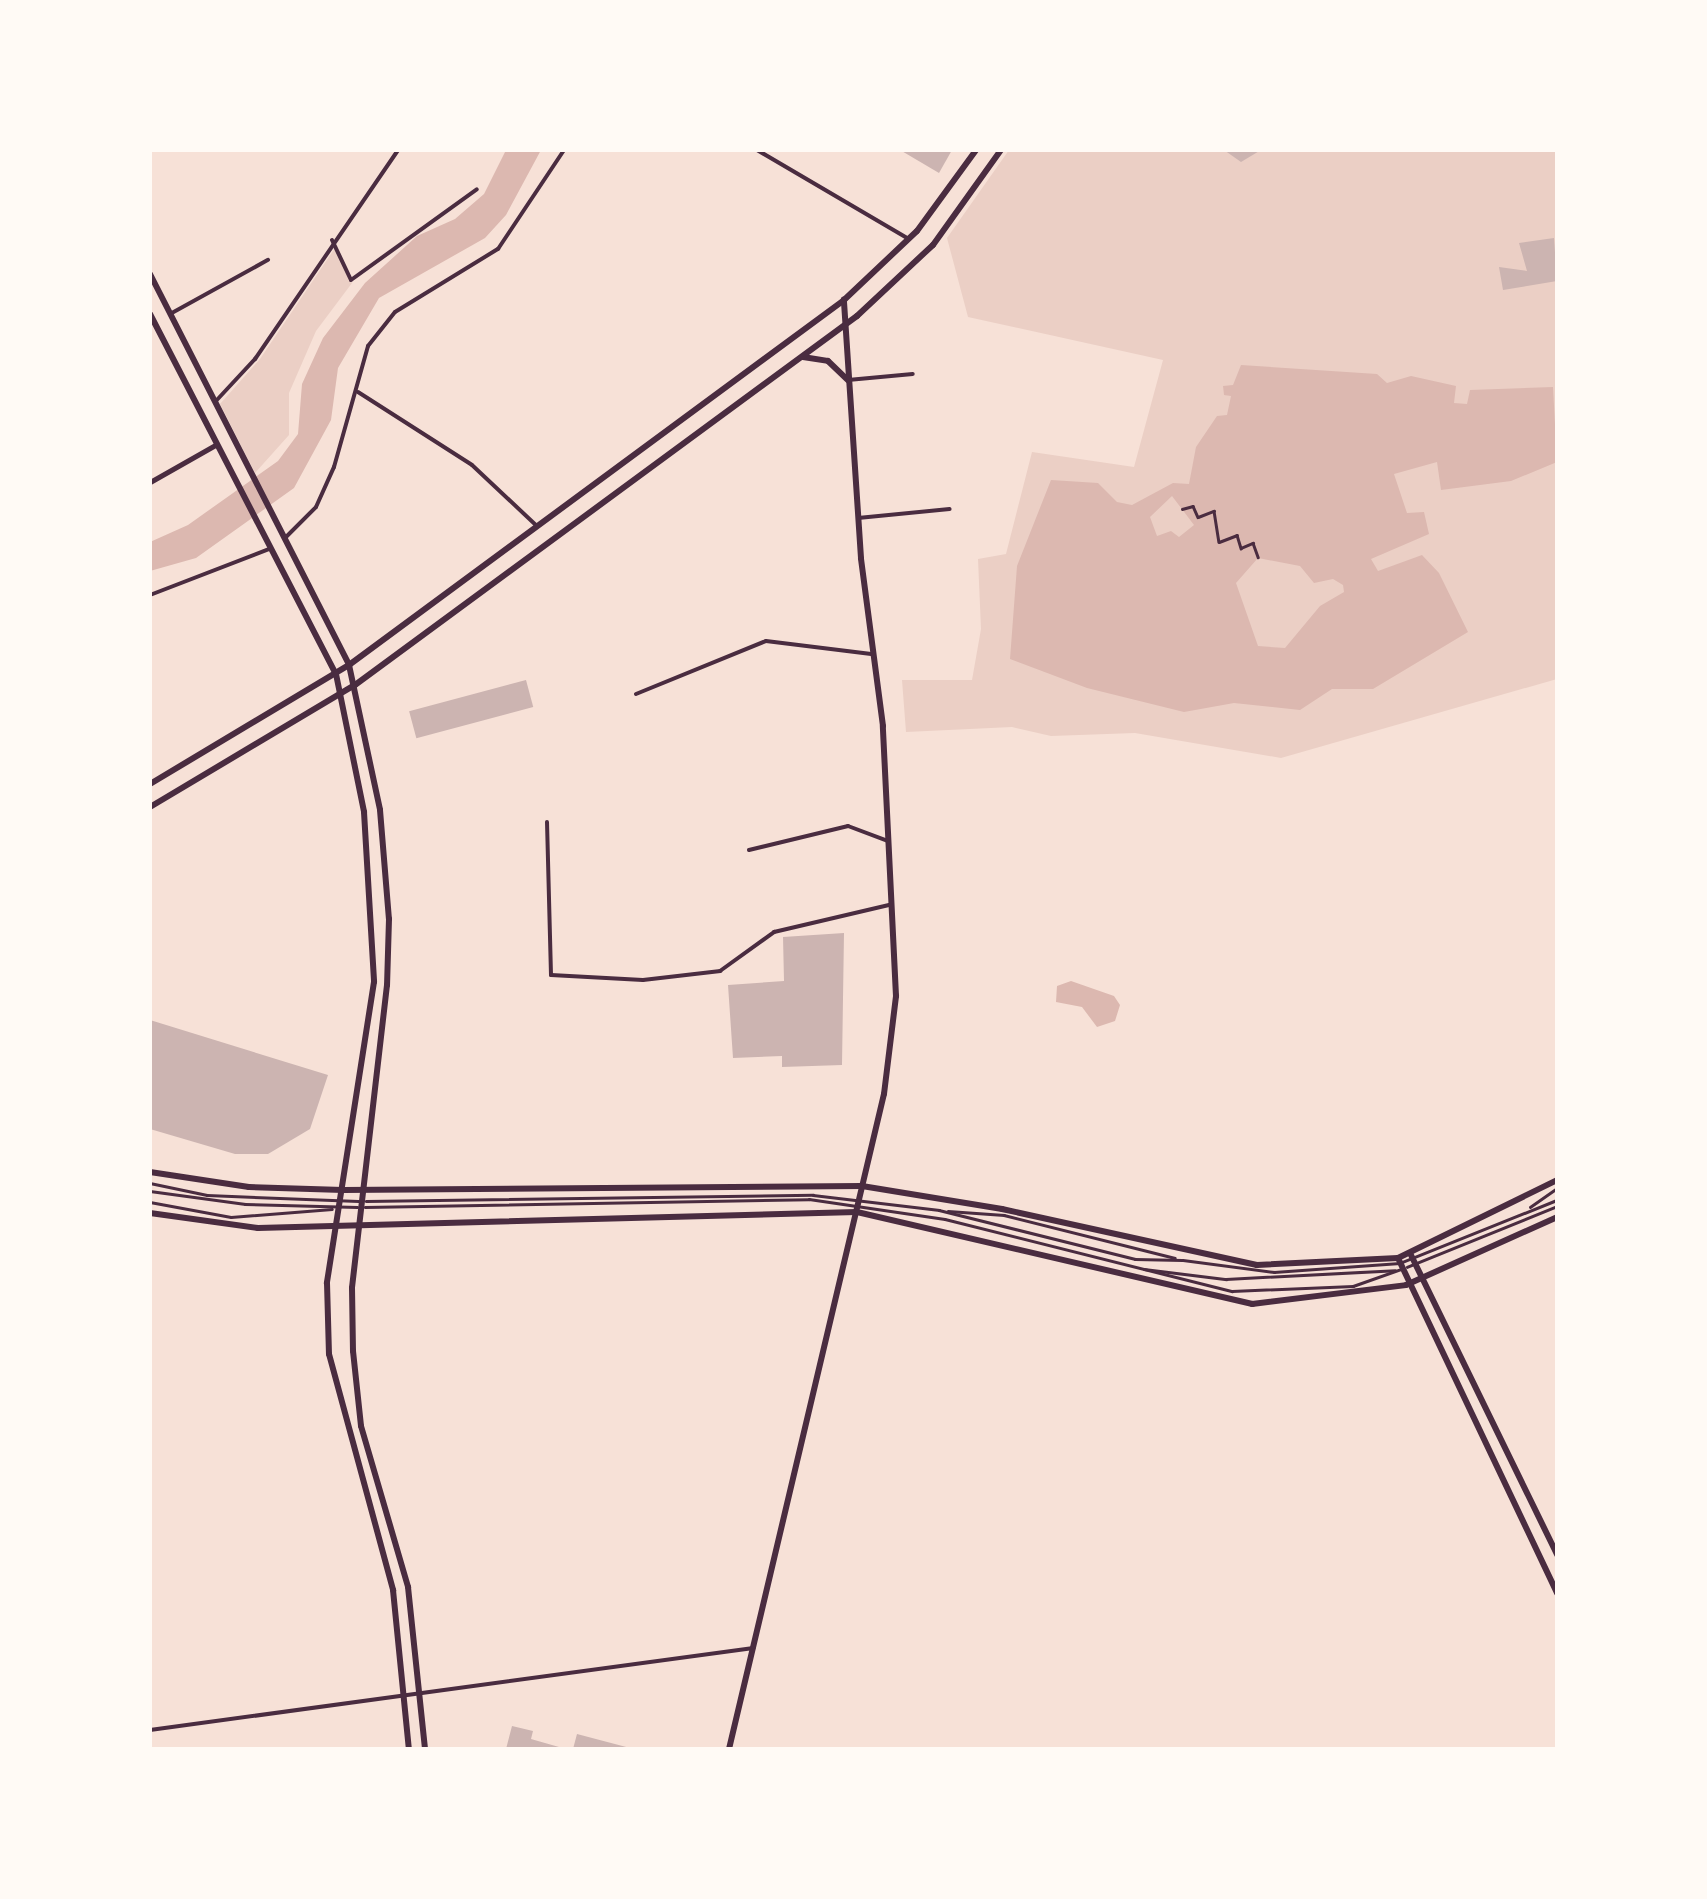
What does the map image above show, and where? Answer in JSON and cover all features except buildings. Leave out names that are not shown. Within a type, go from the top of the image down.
[{"type":"main road","points":[[150,784],[349,665],[844,300],[908,238],[976,150]]},
{"type":"main road","points":[[150,806],[356,685],[845,325],[932,245],[1001,150]]},
{"type":"main road","points":[[150,274],[349,665],[380,810],[389,919],[366,1190],[352,1288],[361,1426],[408,1587],[423,1693],[425,1749]]},
{"type":"main road","points":[[730,1749],[884,1094],[896,996],[883,726],[871,654],[858,518],[844,300]]},
{"type":"main road","points":[[150,314],[342,692],[374,914],[366,1058],[327,1283],[330,1354],[393,1590],[408,1695],[409,1749]]},
{"type":"main road","points":[[802,357],[828,360],[848,380]]},
{"type":"main road","points":[[150,1172],[248,1187],[341,1194],[366,1190],[862,1186],[1002,1209],[1221,1262],[1400,1264],[1557,1180]]},
{"type":"main road","points":[[150,1213],[258,1228],[858,1206],[1222,1301],[1286,1302],[1406,1286],[1557,1217]]},
{"type":"main road","points":[[1412,1258],[1557,1554]]},
{"type":"main road","points":[[1400,1264],[1406,1286],[1557,1593]]},
{"type":"street","points":[[215,402],[255,358],[332,240],[398,150]]},
{"type":"street","points":[[281,538],[316,507],[368,346],[395,312],[498,249],[564,150]]},
{"type":"street","points":[[757,150],[908,238]]},
{"type":"street","points":[[332,240],[351,280],[477,188]]},
{"type":"street","points":[[170,314],[268,260]]},
{"type":"street","points":[[848,380],[913,374]]},
{"type":"street","points":[[356,390],[472,465],[538,526]]},
{"type":"street","points":[[150,482],[215,445]]},
{"type":"street","points":[[858,518],[950,509]]},
{"type":"street","points":[[150,595],[267,545]]},
{"type":"street","points":[[636,694],[766,641],[871,654]]},
{"type":"street","points":[[547,822],[551,975],[643,980],[720,971],[774,932],[889,905]]},
{"type":"street","points":[[750,850],[848,826],[888,842]]},
{"type":"street","points":[[150,1730],[753,1648]]},
{"type":"lane","points":[[150,1183],[207,1195],[341,1194],[363,1204]]},
{"type":"lane","points":[[1525,1210],[1557,1188]]},
{"type":"lane","points":[[150,1191],[338,1208]]},
{"type":"lane","points":[[150,1202],[231,1217],[363,1204],[791,1200],[1004,1215],[1182,1260]]},
{"type":"lane","points":[[1412,1258],[1557,1200]]},
{"type":"lane","points":[[858,1206],[945,1219],[1232,1291],[1353,1286],[1400,1264]]},
{"type":"lane","points":[[1412,1258],[1557,1206]]},
{"type":"lane","points":[[940,1210],[1135,1259],[1182,1260],[1274,1272],[1400,1264]]},
{"type":"lane","points":[[1138,1268],[1226,1279],[1400,1264]]},
{"type":"path","points":[[1182,509],[1193,506],[1198,518],[1214,512],[1219,542],[1236,536],[1241,548],[1253,543],[1258,558]]},
{"type":"shaded area","points":[[506,150],[541,150],[506,215],[485,238],[379,298],[338,368],[331,420],[294,488],[196,558],[150,571],[150,542],[188,525],[278,461],[298,434],[302,384],[323,338],[365,283],[417,236],[455,219],[484,194]]},
{"type":"shaded area","points":[[1009,150],[1557,150],[1557,679],[1281,758],[1135,733],[1051,736],[1012,727],[906,732],[902,680],[972,680],[981,629],[978,559],[1006,554],[1032,452],[1134,467],[1163,360],[968,317],[947,238]]},
{"type":"shaded area","points":[[337,245],[352,283],[316,331],[289,393],[289,435],[255,473],[220,404],[260,359]]},
{"type":"shaded area","points":[[1241,365],[1377,374],[1387,383],[1411,376],[1456,386],[1454,403],[1467,404],[1470,390],[1553,387],[1557,462],[1511,481],[1441,490],[1437,462],[1394,474],[1407,513],[1424,512],[1429,534],[1371,559],[1378,571],[1422,555],[1439,573],[1468,632],[1373,689],[1332,689],[1300,710],[1234,703],[1184,712],[1087,688],[1010,659],[1017,566],[1051,480],[1098,483],[1117,502],[1132,505],[1173,483],[1189,484],[1196,447],[1217,416],[1227,415],[1231,396],[1224,395],[1223,386],[1233,385]],"holes":[[[1172,496],[1194,525],[1179,537],[1171,531],[1157,536],[1150,517]],[[1258,558],[1300,566],[1314,583],[1333,579],[1343,585],[1344,592],[1320,606],[1285,648],[1258,646],[1236,583]]]},
{"type":"shaded area","points":[[1071,981],[1114,996],[1120,1005],[1115,1021],[1097,1027],[1082,1007],[1056,1002],[1057,986]]}]
